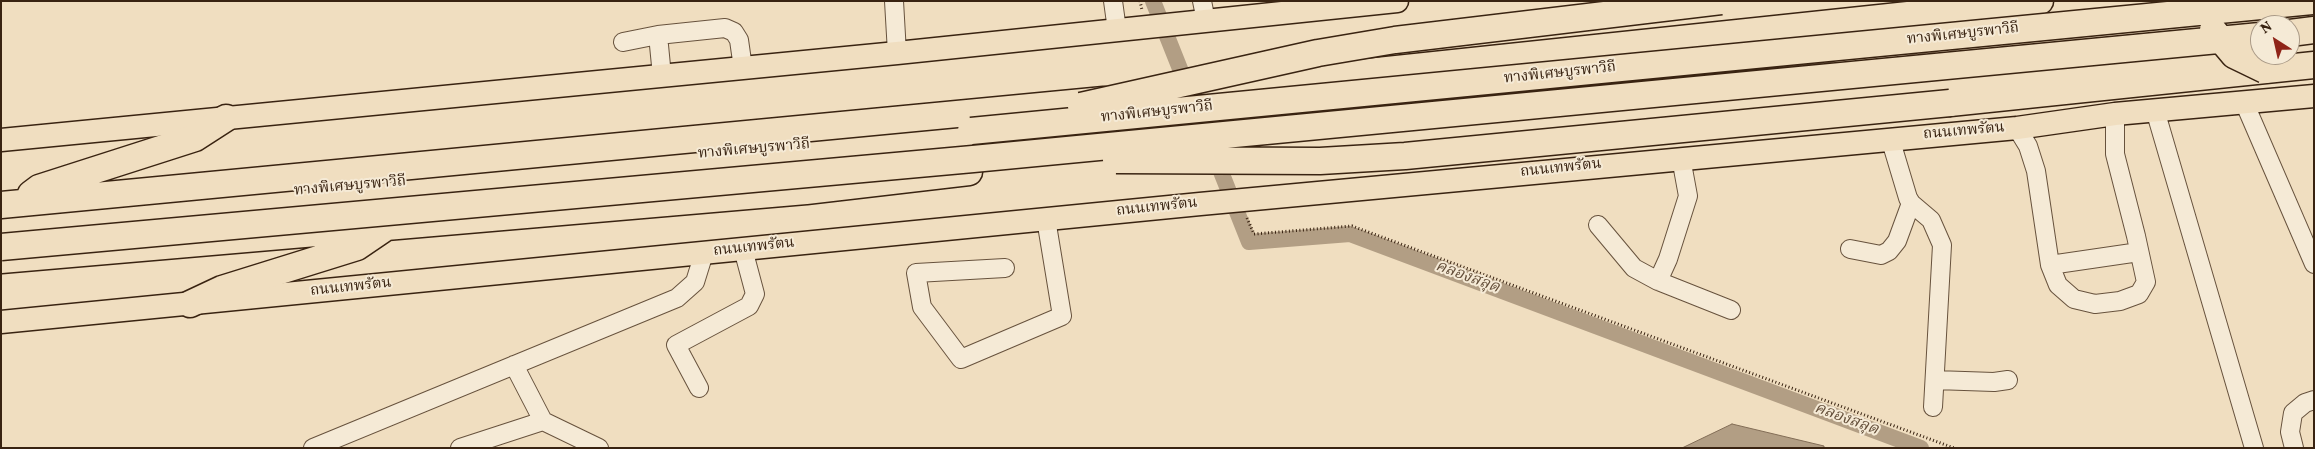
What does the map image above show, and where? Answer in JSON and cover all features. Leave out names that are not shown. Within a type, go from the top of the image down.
[{"type":"highway","points":[[971,131],[1318,53],[1395,40],[1720,1]]},
{"type":"highway","points":[[6,209],[959,115],[2040,1]]},
{"type":"highway","points":[[2210,1],[2213,32],[2234,55],[2250,58]]},
{"type":"highway","name":"ทางพิเศษบูรพาวิถี","points":[[6,209],[971,131],[2312,1]]},
{"type":"highway","points":[[2300,32],[2314,30]]},
{"type":"highway","name":"ทางพิเศษบูรพาวิถี","points":[[1,247],[973,159],[2250,37]]},
{"type":"highway","points":[[2300,48],[2314,47]]},
{"type":"highway","points":[[973,159],[1320,161],[1405,156],[2250,62]]},
{"type":"highway","points":[[1,260],[806,191],[984,170],[1611,115],[2250,62]]},
{"type":"highway","points":[[2300,64],[2314,65]]},
{"type":"highway","points":[[6,209],[39,188],[195,138],[226,118]]},
{"type":"highway","points":[[190,304],[222,289],[357,247],[388,226]]},
{"type":"main road","points":[[1,140],[1149,27],[1182,23],[1204,11],[1396,1]]},
{"type":"main road","name":"ถนนเทพรัตน","points":[[1,322],[1200,204],[1890,138],[2017,128],[2115,114],[2314,96]]},
{"type":"street","points":[[894,1],[897,53]]},
{"type":"street","points":[[1113,1],[1117,30]]},
{"type":"street","points":[[623,42],[658,35],[725,28],[734,32],[738,40],[744,68]]},
{"type":"street","points":[[658,35],[662,76]]},
{"type":"street","points":[[2244,102],[2314,264]]},
{"type":"street","points":[[2155,110],[2254,448]]},
{"type":"street","points":[[2017,128],[2028,146],[2036,171],[2050,265],[2058,285],[2074,299],[2095,304],[2120,301],[2140,294],[2146,282],[2114,154],[2115,114]]},
{"type":"street","points":[[1890,138],[1911,203],[1931,220],[1942,245],[1934,407]]},
{"type":"street","points":[[1658,281],[1668,259],[1688,196],[1681,158]]},
{"type":"street","points":[[1850,249],[1881,255],[1889,251],[1898,241],[1911,203]]},
{"type":"street","points":[[1005,268],[916,273],[922,307],[961,359],[1062,316],[1046,219]]},
{"type":"street","points":[[1598,225],[1634,268],[1658,281],[1731,310]]},
{"type":"street","points":[[699,388],[676,345],[749,306],[755,294],[743,249]]},
{"type":"street","points":[[2050,265],[2139,252]]},
{"type":"street","points":[[313,448],[677,298],[695,282],[704,253]]},
{"type":"street","points":[[514,365],[543,421],[599,448]]},
{"type":"street","points":[[1935,380],[1994,382],[2008,380]]},
{"type":"street","points":[[2294,448],[2290,432],[2293,413],[2305,403],[2314,400]]},
{"type":"street","points":[[460,448],[494,443],[543,421]]},
{"type":"path","points":[[1268,198],[1246,218],[1254,234],[1352,226],[1954,448]]},
{"type":"shaded area","points":[[1732,424],[1824,446],[1824,448],[1682,448]]},
{"type":"waterway","name":"คลองสลุด","points":[[1153,1],[1249,242],[1350,234],[1921,448]]}]
